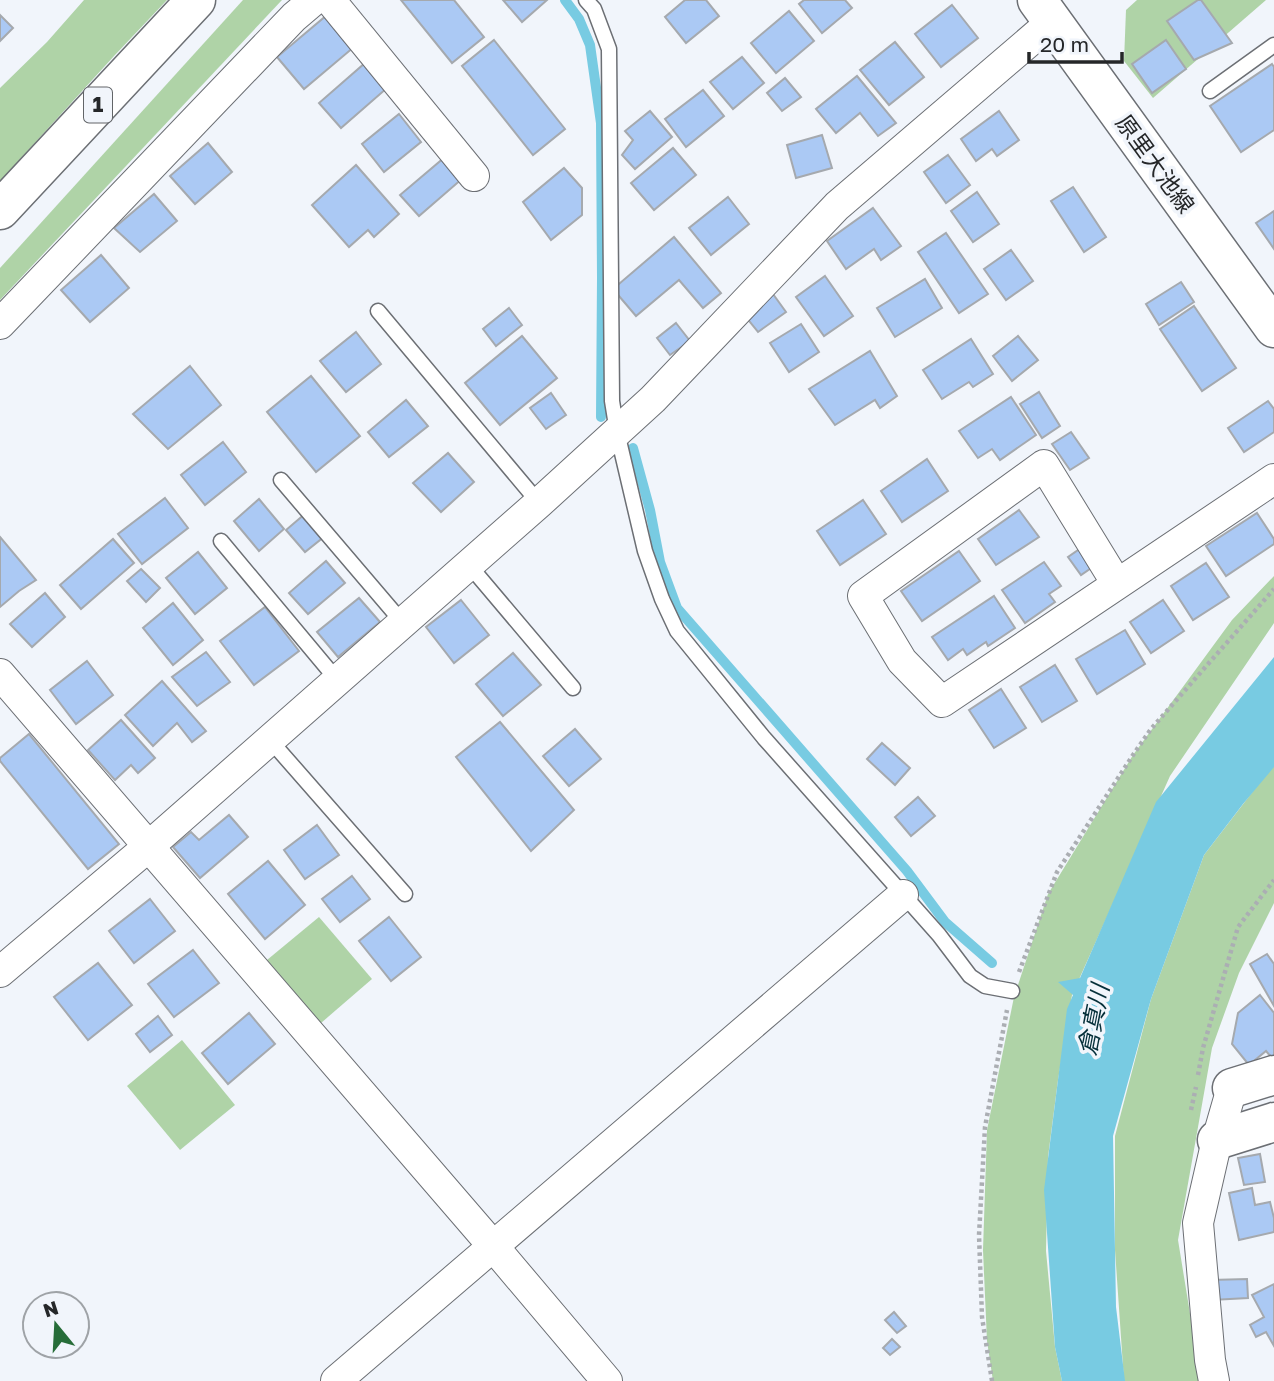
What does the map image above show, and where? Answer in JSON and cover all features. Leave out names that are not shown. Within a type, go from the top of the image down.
[{"type":"main road","name":"1","points":[[0,210],[196,0]]},
{"type":"main road","name":"原里大池線","points":[[1056,7],[1274,328]]},
{"type":"main road","points":[[1231,1088],[1274,1075]]},
{"type":"main road","points":[[1217,1140],[1274,1122]]},
{"type":"street","points":[[0,324],[314,0]]},
{"type":"street","points":[[330,0],[474,176]]},
{"type":"street","points":[[0,972],[338,681],[617,432],[653,399],[837,206],[1056,7]]},
{"type":"street","points":[[1117,584],[1044,466],[863,596],[902,661],[942,702],[1274,479]]},
{"type":"street","points":[[0,674],[607,1381]]},
{"type":"street","points":[[336,1381],[902,895]]},
{"type":"street","points":[[1214,1381],[1198,1223],[1231,1088]]},
{"type":"lane","points":[[586,0],[594,9],[609,49],[612,401],[645,551],[662,599],[677,631],[764,738],[939,935],[970,976],[985,986],[1012,991]]},
{"type":"lane","points":[[1210,91],[1274,45]]},
{"type":"lane","points":[[378,312],[539,503]]},
{"type":"lane","points":[[281,480],[403,623]]},
{"type":"lane","points":[[221,541],[338,681]]},
{"type":"lane","points":[[469,565],[573,688]]},
{"type":"lane","points":[[270,740],[405,894]]},
{"type":"path","points":[[992,1381],[982,1317],[980,1222],[985,1127],[1012,991],[1056,872],[1151,729],[1274,589]]},
{"type":"green space","points":[[84,0],[167,0],[0,181],[0,88],[47,42]]},
{"type":"green space","points":[[243,0],[282,0],[0,300],[0,268]]},
{"type":"green space","points":[[1137,0],[1266,0],[1153,98],[1124,61],[1126,10]]},
{"type":"green space","points":[[1274,576],[1274,623],[1170,776],[1072,995],[1048,1157],[1046,1251],[1055,1347],[1062,1381],[993,1381],[987,1341],[983,1250],[987,1130],[1014,997],[1048,894],[1133,755],[1232,620]]},
{"type":"green space","points":[[1274,764],[1274,903],[1239,973],[1212,1048],[1178,1240],[1201,1381],[1124,1381],[1115,1250],[1115,1136],[1151,999],[1204,855]]},
{"type":"green space","points":[[319,917],[372,979],[321,1023],[267,960]]},
{"type":"green space","points":[[182,1040],[235,1105],[180,1150],[127,1086]]},
{"type":"water","name":"倉真川","points":[[1274,657],[1274,767],[1204,855],[1151,999],[1113,1136],[1116,1307],[1125,1381],[1062,1381],[1055,1347],[1044,1190],[1067,1009],[1073,995],[1058,982],[1080,978],[1156,802]]},
{"type":"building","points":[[401,0],[454,0],[484,37],[452,63]]},
{"type":"building","points":[[503,0],[547,0],[522,22]]},
{"type":"building","points":[[685,0],[706,0],[719,16],[686,43],[665,17]]},
{"type":"building","points":[[804,0],[845,0],[852,8],[822,33],[799,4]]},
{"type":"building","points":[[1201,0],[1232,43],[1194,60],[1167,21]]},
{"type":"building","points":[[952,5],[978,38],[941,67],[915,34]]},
{"type":"building","points":[[789,11],[814,41],[776,73],[751,43]]},
{"type":"building","points":[[0,15],[13,28],[0,41]]},
{"type":"building","points":[[327,15],[354,47],[304,89],[277,57]]},
{"type":"building","points":[[494,40],[565,129],[533,155],[462,66]]},
{"type":"building","points":[[1166,40],[1186,69],[1152,93],[1132,64]]},
{"type":"building","points":[[895,42],[924,77],[889,105],[860,70]]},
{"type":"building","points":[[742,57],[764,83],[733,109],[710,82]]},
{"type":"building","points":[[365,63],[387,88],[341,128],[319,103]]},
{"type":"building","points":[[1272,64],[1274,130],[1241,152],[1210,106]]},
{"type":"building","points":[[857,76],[896,123],[878,136],[860,113],[836,133],[816,109]]},
{"type":"building","points":[[785,78],[801,97],[782,111],[767,93]]},
{"type":"building","points":[[703,90],[724,116],[686,147],[665,119]]},
{"type":"building","points":[[650,111],[672,137],[635,169],[622,155],[633,140],[625,131]]},
{"type":"building","points":[[999,111],[1019,140],[997,156],[992,149],[976,161],[961,139]]},
{"type":"building","points":[[399,114],[421,142],[384,172],[362,144]]},
{"type":"building","points":[[822,135],[832,168],[796,178],[787,145]]},
{"type":"building","points":[[208,143],[232,172],[195,204],[170,176]]},
{"type":"building","points":[[673,148],[696,175],[654,210],[631,183]]},
{"type":"building","points":[[948,155],[970,185],[946,203],[924,172]]},
{"type":"building","points":[[445,157],[463,178],[419,216],[400,195]]},
{"type":"building","points":[[356,165],[399,214],[374,237],[368,230],[349,247],[312,205]]},
{"type":"building","points":[[564,168],[582,188],[582,215],[551,240],[523,202]]},
{"type":"building","points":[[1073,187],[1106,237],[1084,252],[1051,201]]},
{"type":"building","points":[[977,192],[999,224],[973,242],[951,211]]},
{"type":"building","points":[[154,194],[177,221],[140,252],[114,228]]},
{"type":"building","points":[[728,197],[749,224],[711,255],[689,228]]},
{"type":"building","points":[[873,208],[901,246],[881,260],[874,249],[846,269],[827,241]]},
{"type":"building","points":[[1274,211],[1274,249],[1256,223]]},
{"type":"building","points":[[946,233],[988,294],[959,313],[918,252]]},
{"type":"building","points":[[674,237],[721,293],[703,308],[679,280],[636,316],[613,289]]},
{"type":"building","points":[[1011,250],[1033,281],[1006,300],[984,269]]},
{"type":"building","points":[[101,255],[129,288],[90,322],[61,290]]},
{"type":"building","points":[[825,276],[853,316],[824,336],[796,297]]},
{"type":"building","points":[[925,279],[942,308],[895,337],[877,308]]},
{"type":"building","points":[[1181,282],[1194,302],[1159,325],[1146,304]]},
{"type":"building","points":[[773,294],[786,312],[758,332],[745,316]]},
{"type":"building","points":[[1194,306],[1236,368],[1202,391],[1160,329]]},
{"type":"building","points":[[509,308],[522,325],[496,346],[483,329]]},
{"type":"building","points":[[676,323],[690,341],[670,355],[657,338]]},
{"type":"building","points":[[801,324],[819,352],[789,372],[770,343]]},
{"type":"building","points":[[356,332],[381,364],[346,392],[320,361]]},
{"type":"building","points":[[522,336],[557,378],[500,425],[465,383]]},
{"type":"building","points":[[1018,336],[1038,360],[1012,381],[993,356]]},
{"type":"building","points":[[971,339],[993,374],[973,387],[969,382],[942,399],[923,370]]},
{"type":"building","points":[[870,351],[897,396],[880,408],[875,400],[835,425],[809,389]]},
{"type":"building","points":[[190,366],[221,405],[168,449],[133,414]]},
{"type":"building","points":[[311,376],[360,436],[316,472],[267,412]]},
{"type":"building","points":[[1039,392],[1060,426],[1042,438],[1020,404]]},
{"type":"building","points":[[551,393],[566,415],[546,429],[530,408]]},
{"type":"building","points":[[1011,397],[1036,435],[1000,460],[992,449],[978,458],[959,431]]},
{"type":"building","points":[[406,400],[428,426],[389,457],[368,432]]},
{"type":"building","points":[[1268,401],[1274,409],[1274,432],[1244,452],[1228,428]]},
{"type":"building","points":[[1071,432],[1089,458],[1070,470],[1052,444]]},
{"type":"building","points":[[223,442],[246,472],[205,505],[181,475]]},
{"type":"building","points":[[448,453],[474,482],[441,512],[413,483]]},
{"type":"building","points":[[927,459],[948,491],[902,522],[881,491]]},
{"type":"building","points":[[165,498],[188,528],[142,564],[118,534]]},
{"type":"building","points":[[259,499],[284,529],[259,551],[234,521]]},
{"type":"building","points":[[863,500],[886,534],[840,565],[817,531]]},
{"type":"building","points":[[1019,510],[1039,537],[996,565],[978,539]]},
{"type":"building","points":[[306,513],[325,536],[305,552],[286,530]]},
{"type":"building","points":[[1257,513],[1274,539],[1274,544],[1226,576],[1206,546]]},
{"type":"building","points":[[0,537],[36,580],[0,607]]},
{"type":"building","points":[[113,539],[134,563],[81,609],[60,585]]},
{"type":"building","points":[[1084,546],[1097,564],[1081,575],[1068,557]]},
{"type":"building","points":[[959,551],[980,581],[922,621],[901,591]]},
{"type":"building","points":[[198,552],[227,588],[195,614],[166,578]]},
{"type":"building","points":[[326,561],[345,583],[308,614],[289,593]]},
{"type":"building","points":[[1044,562],[1061,586],[1049,594],[1055,602],[1025,623],[1002,590]]},
{"type":"building","points":[[1206,563],[1229,597],[1193,620],[1171,586]]},
{"type":"building","points":[[141,569],[160,588],[146,602],[127,581]]},
{"type":"building","points":[[45,593],[65,617],[32,647],[10,624]]},
{"type":"building","points":[[994,596],[1015,628],[988,646],[986,642],[967,655],[963,649],[948,660],[932,637]]},
{"type":"building","points":[[359,598],[380,622],[338,657],[317,632]]},
{"type":"building","points":[[461,600],[489,635],[454,663],[426,627]]},
{"type":"building","points":[[1163,600],[1184,631],[1151,653],[1130,622]]},
{"type":"building","points":[[173,603],[203,640],[173,665],[143,628]]},
{"type":"building","points":[[265,607],[299,651],[254,685],[220,641]]},
{"type":"building","points":[[1125,630],[1145,664],[1097,694],[1076,659]]},
{"type":"building","points":[[206,652],[230,682],[197,706],[172,677]]},
{"type":"building","points":[[513,653],[541,685],[503,716],[476,684]]},
{"type":"building","points":[[87,661],[113,695],[76,724],[50,690]]},
{"type":"building","points":[[1055,665],[1077,701],[1042,722],[1020,687]]},
{"type":"building","points":[[162,681],[206,731],[192,742],[177,723],[153,746],[125,715]]},
{"type":"building","points":[[1001,689],[1026,728],[994,748],[969,710]]},
{"type":"building","points":[[121,720],[155,758],[138,773],[131,765],[115,780],[88,750]]},
{"type":"building","points":[[500,722],[574,810],[531,851],[456,757]]},
{"type":"building","points":[[575,729],[601,759],[569,786],[543,756]]},
{"type":"building","points":[[29,734],[119,844],[88,869],[0,761],[0,758]]},
{"type":"building","points":[[882,743],[910,768],[895,785],[867,759]]},
{"type":"building","points":[[918,797],[935,816],[911,836],[895,817]]},
{"type":"building","points":[[229,815],[248,837],[200,878],[173,847],[191,832],[199,840]]},
{"type":"building","points":[[317,825],[339,855],[305,879],[284,850]]},
{"type":"building","points":[[268,861],[305,905],[265,939],[228,894]]},
{"type":"building","points":[[352,876],[370,899],[340,922],[322,899]]},
{"type":"building","points":[[150,899],[175,931],[134,963],[109,931]]},
{"type":"building","points":[[389,917],[421,957],[391,981],[359,941]]},
{"type":"building","points":[[193,950],[219,983],[174,1017],[148,984]]},
{"type":"building","points":[[1267,954],[1274,964],[1274,1006],[1250,964]]},
{"type":"building","points":[[98,963],[132,1005],[88,1040],[54,997]]},
{"type":"building","points":[[1260,995],[1274,1013],[1274,1056],[1272,1058],[1266,1051],[1249,1065],[1232,1044],[1238,1013]]},
{"type":"building","points":[[249,1013],[275,1044],[228,1084],[202,1053]]},
{"type":"building","points":[[158,1016],[172,1035],[150,1052],[136,1034]]},
{"type":"building","points":[[1260,1154],[1265,1182],[1244,1185],[1238,1158]]},
{"type":"building","points":[[1252,1188],[1255,1205],[1270,1202],[1274,1232],[1239,1240],[1229,1193]]},
{"type":"building","points":[[1247,1279],[1248,1298],[1212,1300],[1211,1280]]},
{"type":"building","points":[[1274,1284],[1274,1346],[1266,1332],[1256,1337],[1250,1325],[1264,1317],[1252,1295]]},
{"type":"building","points":[[894,1312],[906,1326],[897,1333],[885,1320]]},
{"type":"building","points":[[892,1339],[900,1347],[890,1355],[883,1348]]},
{"type":"waterway","points":[[565,0],[579,19],[590,45],[601,123],[601,417]]},
{"type":"waterway","points":[[633,448],[650,510],[660,562],[677,608],[907,871],[945,922],[992,963]]}]
